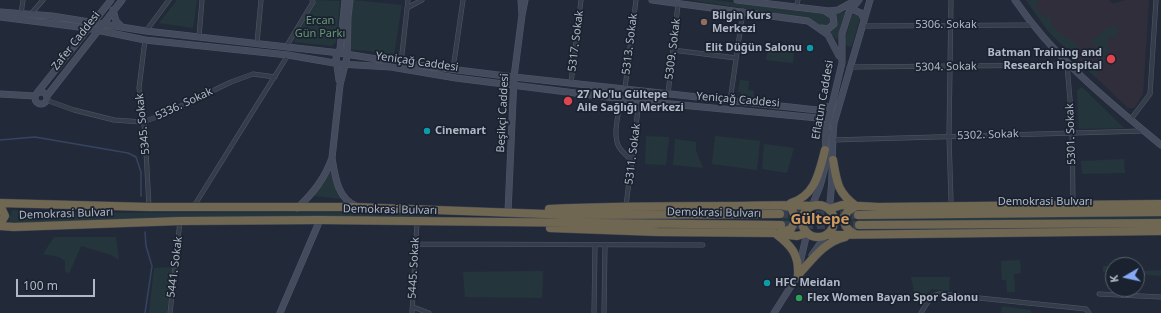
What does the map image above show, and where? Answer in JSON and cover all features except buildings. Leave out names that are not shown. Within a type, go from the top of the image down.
[{"type":"highway","points":[[779,205],[799,200],[817,182],[825,150]]},
{"type":"highway","points":[[833,160],[841,193],[856,206]]},
{"type":"highway","name":"Demokrasi Bulvarı","points":[[0,204],[149,207],[359,207],[527,212],[573,215],[780,214]]},
{"type":"highway","points":[[0,204],[5,216],[0,225]]},
{"type":"highway","points":[[829,209],[842,204],[856,206],[1161,204]]},
{"type":"highway","points":[[774,233],[791,229],[796,218],[791,208],[779,205]]},
{"type":"highway","points":[[527,212],[542,209],[626,206],[819,205],[829,209],[834,216],[834,225],[826,235]]},
{"type":"highway","points":[[812,206],[806,211],[802,219],[807,233],[814,237],[826,235],[1161,231]]},
{"type":"highway","points":[[856,206],[845,215],[844,223],[849,231],[858,235]]},
{"type":"highway","name":"Demokrasi Bulvarı","points":[[858,215],[1161,212]]},
{"type":"highway","name":"Demokrasi Bulvarı","points":[[0,225],[14,227],[180,221],[320,220],[526,224],[781,225]]},
{"type":"highway","name":"Demokrasi Bulvarı","points":[[859,225],[1061,222],[1161,223]]},
{"type":"highway","points":[[526,224],[566,230],[774,233],[797,236],[807,233]]},
{"type":"highway","points":[[774,233],[788,242],[795,254],[798,262],[798,275]]},
{"type":"highway","points":[[798,275],[826,246],[840,238],[858,235]]},
{"type":"street","points":[[21,14],[23,0]]},
{"type":"street","points":[[30,15],[43,0]]},
{"type":"street","name":"Zafer Caddesi","points":[[36,95],[87,28],[111,0]]},
{"type":"street","name":"Zafer Caddesi","points":[[47,98],[102,24],[122,0]]},
{"type":"street","points":[[146,31],[169,0]]},
{"type":"street","points":[[199,37],[202,0]]},
{"type":"street","points":[[257,43],[261,0]]},
{"type":"street","points":[[286,47],[313,2],[312,0]]},
{"type":"street","points":[[340,85],[336,53],[340,49],[345,0]]},
{"type":"street","points":[[297,208],[316,189],[329,167],[332,158],[340,85],[346,55],[350,0]]},
{"type":"street","points":[[401,63],[408,0]]},
{"type":"street","points":[[407,8],[422,0]]},
{"type":"street","points":[[453,69],[462,0]]},
{"type":"street","name":"Beşikçi Caddesi","points":[[521,0],[522,15]]},
{"type":"street","name":"Beşikçi Caddesi","points":[[508,212],[514,77],[525,0]]},
{"type":"street","name":"5317. Sokak","points":[[571,83],[581,0]]},
{"type":"street","name":"5313. Sokak","points":[[625,88],[636,0]]},
{"type":"street","points":[[652,0],[798,19],[818,27],[828,29],[834,24],[833,16],[825,11]]},
{"type":"street","points":[[737,0],[768,2],[796,8],[825,11],[849,8],[861,12],[864,18]]},
{"type":"street","points":[[796,8],[798,0]]},
{"type":"street","points":[[849,8],[858,0]]},
{"type":"street","name":"Eflatun Caddesi","points":[[829,209],[834,123],[861,26],[870,0]]},
{"type":"street","points":[[950,201],[949,136],[951,0]]},
{"type":"street","points":[[1015,0],[1032,25],[1067,65],[1161,145]]},
{"type":"street","points":[[1131,119],[1150,94],[1156,0]]},
{"type":"street","name":"5309. Sokak","points":[[668,94],[678,4]]},
{"type":"street","name":"Eflatun Caddesi","points":[[812,206],[820,186],[825,167],[826,130],[830,106],[842,63],[842,34],[849,8]]},
{"type":"street","points":[[113,10],[116,21],[123,27]]},
{"type":"street","points":[[730,101],[743,11]]},
{"type":"street","name":"Yeniçağ Caddesi","points":[[0,12],[52,16],[146,31],[257,43],[514,77],[817,110],[830,106]]},
{"type":"street","name":"Yeniçağ Caddesi","points":[[0,17],[87,28],[145,40],[288,54],[337,62],[391,67],[639,101],[818,118],[826,130]]},
{"type":"street","name":"5306. Sokak","points":[[861,26],[1032,25]]},
{"type":"street","points":[[818,27],[828,35],[834,44],[842,63]]},
{"type":"street","name":"5345. Sokak","points":[[145,40],[139,88],[142,122],[145,132],[149,207]]},
{"type":"street","points":[[834,44],[848,50],[855,48]]},
{"type":"street","points":[[673,50],[736,58]]},
{"type":"street","points":[[194,206],[288,54]]},
{"type":"street","name":"5304. Sokak","points":[[849,67],[950,67],[1036,64],[1067,65]]},
{"type":"street","name":"5301. Sokak","points":[[1067,65],[1072,132],[1073,204]]},
{"type":"street","name":"5336. Sokak","points":[[47,98],[74,110],[114,120],[142,122],[160,116],[231,82],[253,74],[274,77]]},
{"type":"street","points":[[0,94],[36,95],[43,92],[47,98],[40,104],[35,101],[36,95]]},
{"type":"street","points":[[621,98],[616,132],[617,142],[632,161]]},
{"type":"street","name":"5311. Sokak","points":[[626,206],[639,101]]},
{"type":"street","name":"5302. Sokak","points":[[832,140],[1144,131]]},
{"type":"street","points":[[332,158],[336,179],[342,194],[350,203],[359,207]]},
{"type":"street","points":[[280,313],[320,220]]},
{"type":"street","name":"5441. Sokak","points":[[170,313],[180,221]]},
{"type":"street","name":"5445. Sokak","points":[[412,313],[417,222]]},
{"type":"street","points":[[798,275],[807,233]]},
{"type":"street","points":[[774,313],[826,235]]},
{"type":"street","points":[[415,244],[703,246]]},
{"type":"street","points":[[594,313],[595,245]]},
{"type":"street","points":[[604,313],[605,245]]},
{"type":"street","points":[[921,313],[930,298],[935,294],[940,294],[1086,309],[1089,313]]},
{"type":"street","points":[[1099,294],[1161,297]]},
{"type":"street","points":[[412,307],[429,313]]},
{"type":"shaded area","name":"Batman Training and Research Hospital","points":[[1026,0],[1109,0],[1113,4],[1125,0],[1149,0],[1143,95],[1134,108],[1128,108],[1048,31]]},
{"type":"green space","points":[[177,0],[197,0],[193,28],[159,23]]},
{"type":"green space","name":"Ercan Gün Parkı","points":[[316,0],[340,1],[336,42],[332,46],[294,42]]},
{"type":"green space","points":[[353,0],[402,5],[394,54],[348,49]]},
{"type":"green space","points":[[691,0],[714,0],[824,14],[831,17],[832,23],[827,27],[806,18]]},
{"type":"green space","points":[[1026,0],[1036,0],[1039,2],[1035,7],[1046,19],[1050,15],[1051,23],[1057,31],[1075,43],[1077,46],[1073,52],[1069,52],[1048,31]]},
{"type":"green space","points":[[845,12],[837,40],[828,31],[836,26],[835,14]]},
{"type":"green space","points":[[852,15],[858,15],[860,18],[852,46],[849,47],[844,43]]},
{"type":"green space","points":[[1117,25],[1116,36],[1108,37],[1106,63],[1096,52],[1098,48],[1090,40]]},
{"type":"green space","points":[[768,46],[794,49],[793,63],[766,60]]},
{"type":"green space","points":[[1093,59],[1099,67],[1096,78],[1086,68]]},
{"type":"green space","points":[[740,80],[749,81],[748,90],[754,91],[754,98],[741,97],[741,92],[738,92]]},
{"type":"green space","points":[[1082,87],[1124,128],[1079,129],[1077,90]]},
{"type":"green space","points":[[646,136],[669,137],[666,165],[645,164]]},
{"type":"green space","points":[[715,136],[760,141],[757,170],[712,164]]},
{"type":"green space","points":[[675,139],[696,142],[696,150],[703,168],[673,165]]},
{"type":"green space","points":[[764,144],[794,148],[787,173],[762,169]]},
{"type":"green space","points":[[1124,159],[1125,173],[1082,174],[1081,161]]},
{"type":"green space","points":[[330,171],[335,187],[343,199],[314,196]]},
{"type":"green space","points":[[782,209],[786,210],[790,218],[789,224],[782,228]]},
{"type":"green space","points":[[12,210],[59,213],[374,212],[427,214],[427,217],[173,217],[8,224]]},
{"type":"green space","points":[[816,210],[824,210],[829,215],[827,226],[824,228],[816,228],[811,223],[811,215]]},
{"type":"green space","points":[[855,212],[856,231],[851,229],[847,220],[852,213]]},
{"type":"green space","points":[[1161,215],[1161,218],[858,222],[857,218]]},
{"type":"green space","points":[[54,237],[116,237],[119,260],[111,255],[81,246],[69,274],[65,271],[65,261],[59,257],[43,254]]},
{"type":"green space","points":[[1020,260],[1021,273],[1014,274],[1015,292],[1007,292],[1006,280],[1002,280],[1001,261]]},
{"type":"green space","points":[[1103,266],[1105,266],[1105,272],[1103,272]]},
{"type":"green space","points":[[173,267],[167,313],[149,313],[154,268]]},
{"type":"green space","points":[[1161,270],[1161,276],[1145,275],[1145,271]]},
{"type":"green space","points":[[543,271],[542,298],[465,297],[463,272]]},
{"type":"green space","points":[[911,277],[950,277],[949,291],[932,289],[923,297],[915,297]]},
{"type":"green space","points":[[1002,306],[1031,310],[1031,313],[1001,313]]},
{"type":"waterway","points":[[0,140],[35,137],[128,153],[136,157],[141,172],[141,196]]},
{"type":"waterway","points":[[145,232],[146,246],[152,266],[145,313]]},
{"type":"tunnel","points":[[780,214],[858,215]]},
{"type":"tunnel","points":[[781,225],[859,225]]},
{"type":"place","name":"Bilgin Kurs Merkezi","points":[[704,22]]},
{"type":"place","name":"Elit Düğün Salonu","points":[[810,48]]},
{"type":"place","name":"Batman Training and Research Hospital","points":[[1111,59]]},
{"type":"place","name":"27 No'lu Gültepe Aile Sağlığı Merkezi","points":[[568,101]]},
{"type":"place","name":"Cinemart","points":[[427,131]]},
{"type":"place","name":"HFC Meidan","points":[[767,283]]},
{"type":"place","name":"Flex Women Bayan Spor Salonu","points":[[799,298]]},
{"type":"district","name":"Gültepe","points":[[820,220]]}]
